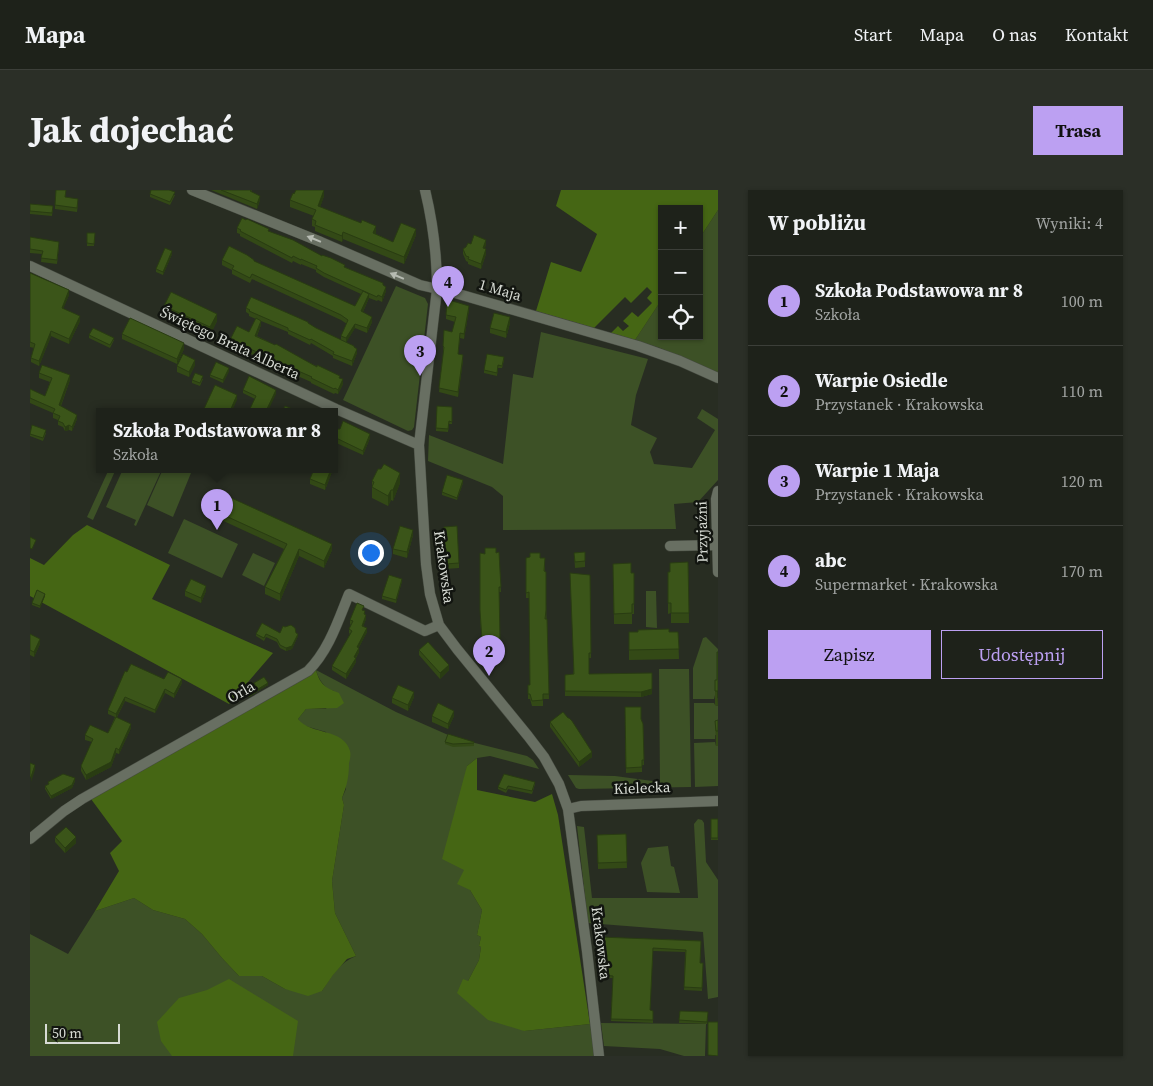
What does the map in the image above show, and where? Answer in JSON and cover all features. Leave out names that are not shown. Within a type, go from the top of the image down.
[{"type":"street","name":"1 Maja","points":[[192,190],[321,242],[420,285],[455,292],[638,346],[680,361],[718,378]]},
{"type":"street","name":"Krakowska","points":[[425,190],[434,233],[437,289],[419,445],[426,564],[430,594],[439,625],[544,757],[559,784],[568,810],[588,951],[599,1056]]},
{"type":"street","name":"Świętego Brata Alberta","points":[[30,266],[334,408]]},
{"type":"street","name":"Świętego Brata Alberta","points":[[338,410],[419,445]]},
{"type":"street","name":"Przyjaźni","points":[[718,491],[716,499],[718,572]]},
{"type":"street","points":[[670,546],[717,545]]},
{"type":"street","name":"Orla","points":[[30,839],[82,799],[308,671],[320,659],[349,594],[425,631],[439,625]]},
{"type":"street","name":"Kielecka","points":[[568,810],[581,806],[718,801]]},
{"type":"green space","points":[[561,190],[718,190],[718,210],[703,233],[703,205],[658,205],[658,305],[635,340],[611,333],[618,326],[623,331],[629,326],[623,321],[632,312],[638,317],[652,303],[647,298],[652,292],[647,287],[631,303],[625,297],[594,328],[536,311],[551,262],[581,272],[597,234],[556,206]]},
{"type":"green space","points":[[718,210],[718,373],[660,348],[635,340],[658,305],[658,340],[703,340],[703,233]]},
{"type":"green space","points":[[396,286],[425,298],[428,304],[414,427],[408,431],[343,400]]},
{"type":"green space","points":[[541,332],[648,359],[636,395],[631,425],[657,438],[650,452],[654,464],[692,468],[715,430],[697,418],[702,409],[718,419],[718,480],[698,502],[674,504],[676,529],[503,530],[503,496],[492,487],[428,461],[429,435],[503,464],[513,374],[533,378]]},
{"type":"green space","points":[[107,473],[114,473],[93,520],[87,517]]},
{"type":"green space","points":[[121,473],[160,473],[136,526],[134,525],[136,520],[106,507]]},
{"type":"green space","points":[[161,473],[191,473],[173,517],[147,505]]},
{"type":"green space","points":[[184,519],[238,544],[222,578],[168,553]]},
{"type":"green space","points":[[87,525],[170,565],[152,599],[273,653],[229,704],[30,596],[30,558],[44,565],[73,535]]},
{"type":"green space","points":[[253,553],[275,563],[264,586],[242,575]]},
{"type":"green space","points":[[646,591],[656,591],[657,628],[646,627]]},
{"type":"green space","points":[[706,637],[718,649],[717,695],[715,695],[714,699],[693,699],[693,668],[703,638]]},
{"type":"green space","points":[[659,669],[689,669],[691,787],[576,788],[568,775],[615,776],[660,782]]},
{"type":"green space","points":[[316,670],[396,712],[455,738],[527,756],[533,760],[539,769],[490,756],[477,758],[467,766],[464,870],[470,890],[482,910],[477,935],[481,937],[479,960],[468,981],[524,1031],[590,1024],[595,1056],[30,1056],[30,934],[68,954],[95,911],[134,898],[153,910],[185,919],[202,934],[239,976],[262,976],[285,989],[322,991],[332,975],[345,962],[356,956],[335,913],[332,881],[344,805],[342,798],[346,789],[326,732],[302,725],[298,719],[306,709],[326,709],[334,691],[328,690],[320,680]]},
{"type":"green space","points":[[316,670],[322,683],[339,693],[344,703],[337,708],[306,709],[298,719],[310,728],[341,739],[347,744],[350,751],[348,777],[342,798],[344,805],[332,881],[335,913],[356,956],[347,959],[322,991],[308,996],[285,989],[262,976],[239,976],[202,934],[185,919],[153,910],[134,898],[95,911],[119,871],[110,853],[122,841],[91,799]]},
{"type":"green space","points":[[694,703],[714,703],[718,706],[718,735],[715,735],[715,739],[694,739]]},
{"type":"green space","points":[[715,742],[716,746],[718,746],[718,786],[695,787],[694,743]]},
{"type":"green space","points":[[477,758],[477,790],[535,802],[552,794],[558,815],[590,1024],[524,1031],[488,1020],[457,993],[463,979],[468,981],[479,960],[481,937],[477,935],[482,910],[470,890],[457,884],[464,870],[442,859],[467,766]]},
{"type":"green space","points":[[698,819],[704,823],[706,862],[718,880],[718,997],[708,999],[703,932],[588,923],[577,826],[584,827],[592,898],[698,898],[694,824]]},
{"type":"green space","points":[[668,846],[671,866],[674,867],[680,893],[647,892],[641,863],[648,848]]},
{"type":"green space","points":[[229,979],[298,1021],[293,1056],[172,1056],[161,1041],[157,1022],[179,998],[207,990]]},
{"type":"green space","points":[[601,1023],[706,1024],[705,1056],[684,1056],[660,1049],[604,1046]]},
{"type":"building","points":[[56,190],[66,190],[65,197],[78,199],[77,208],[55,205]]},
{"type":"building","points":[[151,190],[175,192],[170,202],[150,194]]},
{"type":"building","points":[[221,190],[251,190],[260,196],[257,204]]},
{"type":"building","points":[[296,190],[324,190],[318,206],[361,223],[362,220],[376,226],[373,233],[393,242],[401,223],[416,229],[404,257],[343,232],[342,236],[315,225],[316,221],[312,219],[316,210],[290,200]]},
{"type":"building","points":[[30,204],[53,206],[52,213],[30,211]]},
{"type":"building","points":[[242,218],[269,229],[268,231],[293,240],[322,256],[331,258],[345,265],[344,267],[383,283],[386,287],[382,297],[378,295],[377,297],[324,273],[316,268],[317,266],[293,256],[292,258],[240,231],[237,228]]},
{"type":"building","points":[[87,233],[95,233],[94,244],[87,243]]},
{"type":"building","points":[[474,235],[486,240],[483,248],[486,249],[481,264],[468,259],[469,257],[466,256],[463,249],[468,243],[471,244]]},
{"type":"building","points":[[30,237],[59,242],[57,260],[41,258],[43,251],[30,249]]},
{"type":"building","points":[[229,246],[247,255],[254,261],[355,306],[363,291],[369,294],[361,311],[372,317],[367,328],[355,324],[346,338],[341,336],[348,320],[252,274],[250,278],[232,269],[234,266],[222,260]]},
{"type":"building","points":[[165,248],[172,251],[163,272],[156,269]]},
{"type":"building","points":[[30,273],[69,290],[62,308],[80,316],[69,339],[51,331],[39,361],[31,358],[35,344],[30,342]]},
{"type":"building","points":[[171,292],[217,314],[210,327],[164,306]]},
{"type":"building","points":[[251,297],[308,322],[316,328],[354,346],[357,349],[352,361],[333,354],[334,352],[311,339],[249,311],[246,308]]},
{"type":"building","points":[[447,301],[469,306],[464,334],[460,333],[458,354],[463,355],[458,392],[439,388],[444,330],[452,332],[456,317],[446,315]]},
{"type":"building","points":[[494,313],[510,317],[506,332],[490,328]]},
{"type":"building","points":[[130,318],[184,343],[177,359],[122,334]]},
{"type":"building","points":[[256,318],[261,321],[255,336],[276,344],[317,367],[317,365],[340,376],[339,378],[343,379],[338,390],[234,342],[235,340],[231,338],[237,326],[249,332]]},
{"type":"building","points":[[93,328],[114,338],[110,345],[89,335]]},
{"type":"building","points":[[183,354],[195,360],[189,372],[177,366]]},
{"type":"building","points":[[487,354],[504,357],[502,366],[498,365],[497,373],[484,370]]},
{"type":"building","points":[[216,362],[229,368],[223,380],[210,375]]},
{"type":"building","points":[[42,365],[70,375],[59,405],[77,415],[72,427],[69,425],[65,427],[63,423],[58,421],[60,416],[53,413],[55,409],[30,398],[30,389],[45,396],[52,378],[39,373]]},
{"type":"building","points":[[195,373],[203,376],[200,383],[192,380]]},
{"type":"building","points":[[249,376],[276,390],[267,408],[250,408],[256,396],[243,390]]},
{"type":"building","points":[[215,385],[237,395],[231,408],[204,408]]},
{"type":"building","points":[[437,406],[452,407],[452,422],[449,421],[448,429],[436,428]]},
{"type":"building","points":[[343,421],[370,434],[363,451],[338,439],[338,429],[340,429]]},
{"type":"building","points":[[32,425],[46,430],[43,438],[30,434]]},
{"type":"building","points":[[384,464],[400,473],[393,490],[391,490],[388,496],[372,487],[374,482],[372,481],[378,469],[381,469]]},
{"type":"building","points":[[312,473],[330,473],[325,485],[310,479]]},
{"type":"building","points":[[447,475],[463,480],[457,498],[442,492]]},
{"type":"building","points":[[225,495],[332,544],[324,561],[299,549],[280,594],[265,587],[287,544],[217,512]]},
{"type":"building","points":[[400,526],[413,530],[407,552],[393,549]]},
{"type":"building","points":[[457,526],[459,563],[445,564],[444,527]]},
{"type":"building","points":[[30,537],[36,540],[32,549],[30,548]]},
{"type":"building","points":[[485,548],[496,548],[496,553],[499,552],[501,587],[499,587],[500,640],[482,640],[480,553],[485,554]]},
{"type":"building","points":[[585,552],[585,561],[575,562],[574,553]]},
{"type":"building","points":[[530,553],[540,553],[540,558],[545,558],[545,619],[547,619],[549,694],[543,694],[543,700],[532,701],[530,694],[528,694],[528,685],[530,685],[529,592],[526,593],[526,558],[530,557]]},
{"type":"building","points":[[688,562],[689,613],[671,613],[671,603],[668,603],[668,572],[670,572],[670,563]]},
{"type":"building","points":[[631,563],[631,573],[634,573],[634,604],[632,604],[632,613],[614,614],[613,564]]},
{"type":"building","points":[[570,573],[590,575],[591,653],[589,653],[589,674],[652,673],[652,689],[641,692],[565,691],[565,675],[574,674]]},
{"type":"building","points":[[389,575],[402,579],[396,600],[382,596]]},
{"type":"building","points":[[191,579],[206,586],[201,598],[185,591]]},
{"type":"building","points":[[37,590],[45,594],[40,606],[32,603]]},
{"type":"building","points":[[357,603],[364,606],[362,610],[365,611],[364,614],[366,615],[362,626],[367,628],[357,647],[359,648],[354,657],[356,658],[346,674],[332,666],[352,631],[349,629],[353,621],[350,620]]},
{"type":"building","points":[[262,623],[280,633],[283,626],[291,625],[295,628],[298,634],[292,646],[286,648],[280,645],[277,639],[266,634],[264,638],[256,634]]},
{"type":"building","points":[[669,629],[669,632],[678,632],[679,649],[629,650],[629,632]]},
{"type":"building","points":[[30,634],[40,639],[34,652],[30,650]]},
{"type":"building","points":[[428,642],[449,665],[440,673],[419,650]]},
{"type":"building","points":[[717,652],[718,691],[715,691],[715,680],[717,680]]},
{"type":"building","points":[[131,664],[164,679],[168,672],[182,679],[174,694],[165,689],[155,710],[125,697],[116,714],[108,710],[125,671],[127,672]]},
{"type":"building","points":[[264,677],[268,683],[258,689],[254,683]]},
{"type":"building","points":[[252,682],[257,689],[249,694],[243,689]]},
{"type":"building","points":[[398,685],[414,692],[408,705],[392,698]]},
{"type":"building","points":[[438,703],[454,711],[448,724],[432,716]]},
{"type":"building","points":[[625,707],[641,707],[644,760],[642,760],[642,767],[626,768]]},
{"type":"building","points":[[563,712],[572,721],[592,752],[579,762],[550,722]]},
{"type":"building","points":[[116,717],[131,724],[119,750],[116,748],[111,762],[86,775],[81,766],[93,739],[85,735],[90,725],[108,733]]},
{"type":"building","points":[[718,720],[718,731],[716,731],[715,721]]},
{"type":"building","points":[[448,734],[474,743],[453,744],[445,742]]},
{"type":"building","points":[[30,763],[35,765],[31,777],[30,777]]},
{"type":"building","points":[[63,774],[75,778],[72,785],[51,796],[45,786],[49,784],[48,782]]},
{"type":"building","points":[[504,774],[535,782],[532,791],[508,786],[506,790],[498,787]]},
{"type":"building","points":[[711,819],[718,819],[718,838],[711,838]]},
{"type":"building","points":[[66,827],[76,837],[65,848],[55,837]]},
{"type":"building","points":[[626,834],[627,862],[598,863],[597,835]]},
{"type":"building","points":[[600,937],[701,941],[700,963],[703,963],[702,988],[684,987],[686,950],[653,948],[650,1010],[653,1011],[653,1020],[611,1019],[613,976],[604,975],[605,946],[599,946]]},
{"type":"building","points":[[680,1011],[708,1012],[707,1022],[679,1020]]},
{"type":"building","points":[[708,1022],[718,1022],[718,1056],[708,1055]]},
{"type":"place","name":"abc","points":[[448,307]]},
{"type":"place","name":"Warpie 1 Maja","points":[[420,376]]},
{"type":"place","name":"Szkoła Podstawowa nr 8","points":[[217,530]]},
{"type":"place","name":"Warpie Osiedle","points":[[489,676]]}]
